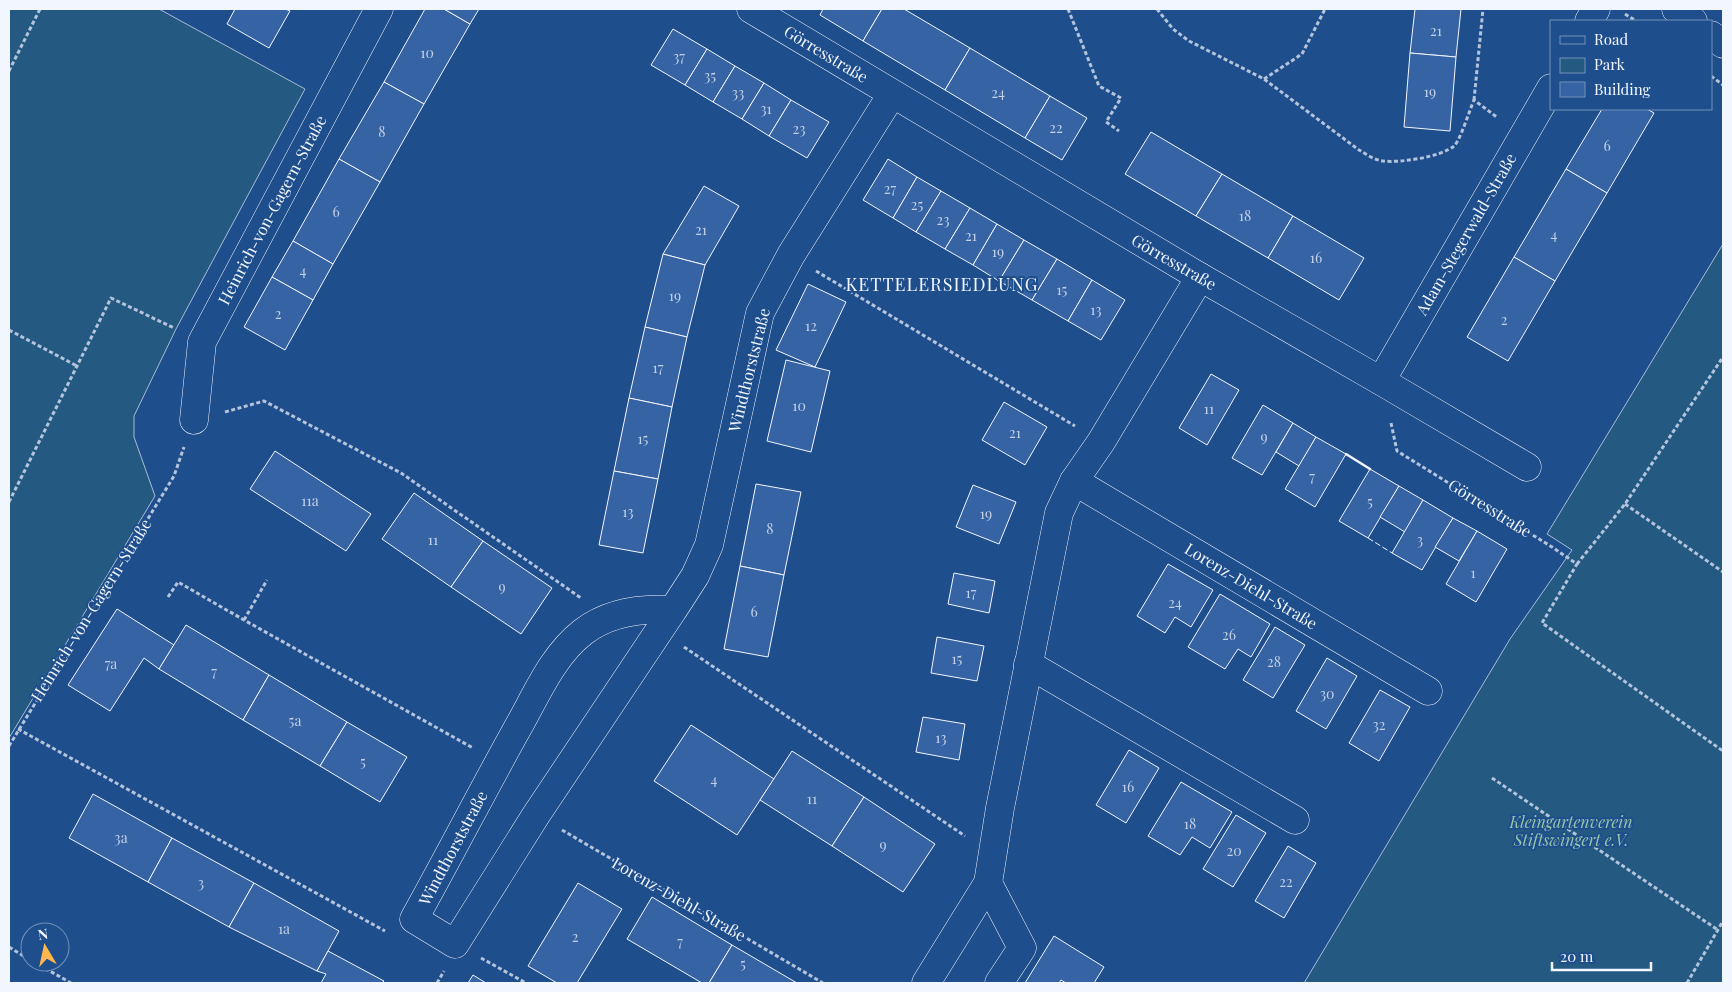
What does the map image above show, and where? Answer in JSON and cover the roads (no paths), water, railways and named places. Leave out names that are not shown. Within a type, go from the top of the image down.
[{"type":"street","name":"Heinrich-von-Gagern-Straße","points":[[194,420],[202,342],[379,9]]},
{"type":"street","name":"Görresstraße","points":[[751,9],[1200,277],[1381,381]]},
{"type":"street","points":[[1590,20],[1596,9]]},
{"type":"street","points":[[1676,9],[1692,20]]},
{"type":"street","points":[[1712,36],[1723,44]]},
{"type":"street","name":"Adam-Stegerwald-Straße","points":[[1381,381],[1550,90]]},
{"type":"street","name":"Windthorststraße","points":[[666,620],[648,608],[609,617],[583,632],[558,656],[414,919],[455,944],[536,815],[666,620],[695,576],[709,545],[760,313],[791,256],[892,94]]},
{"type":"street","points":[[926,983],[988,883],[1000,808],[1059,513],[1074,481],[1101,442],[1200,277]]},
{"type":"street","points":[[1381,381],[1527,467]]},
{"type":"street","name":"Lorenz-Diehl-Straße","points":[[1074,481],[1428,691]]},
{"type":"street","points":[[1028,664],[1295,820]]},
{"type":"street","points":[[988,883],[1022,948],[999,983]]},
{"type":"district","name":"KETTELERSIEDLUNG","points":[[942,285]]},
{"type":"park label","name":"Kleingartenverein Stiftswingert e.V.","points":[[1571,831]]}]
